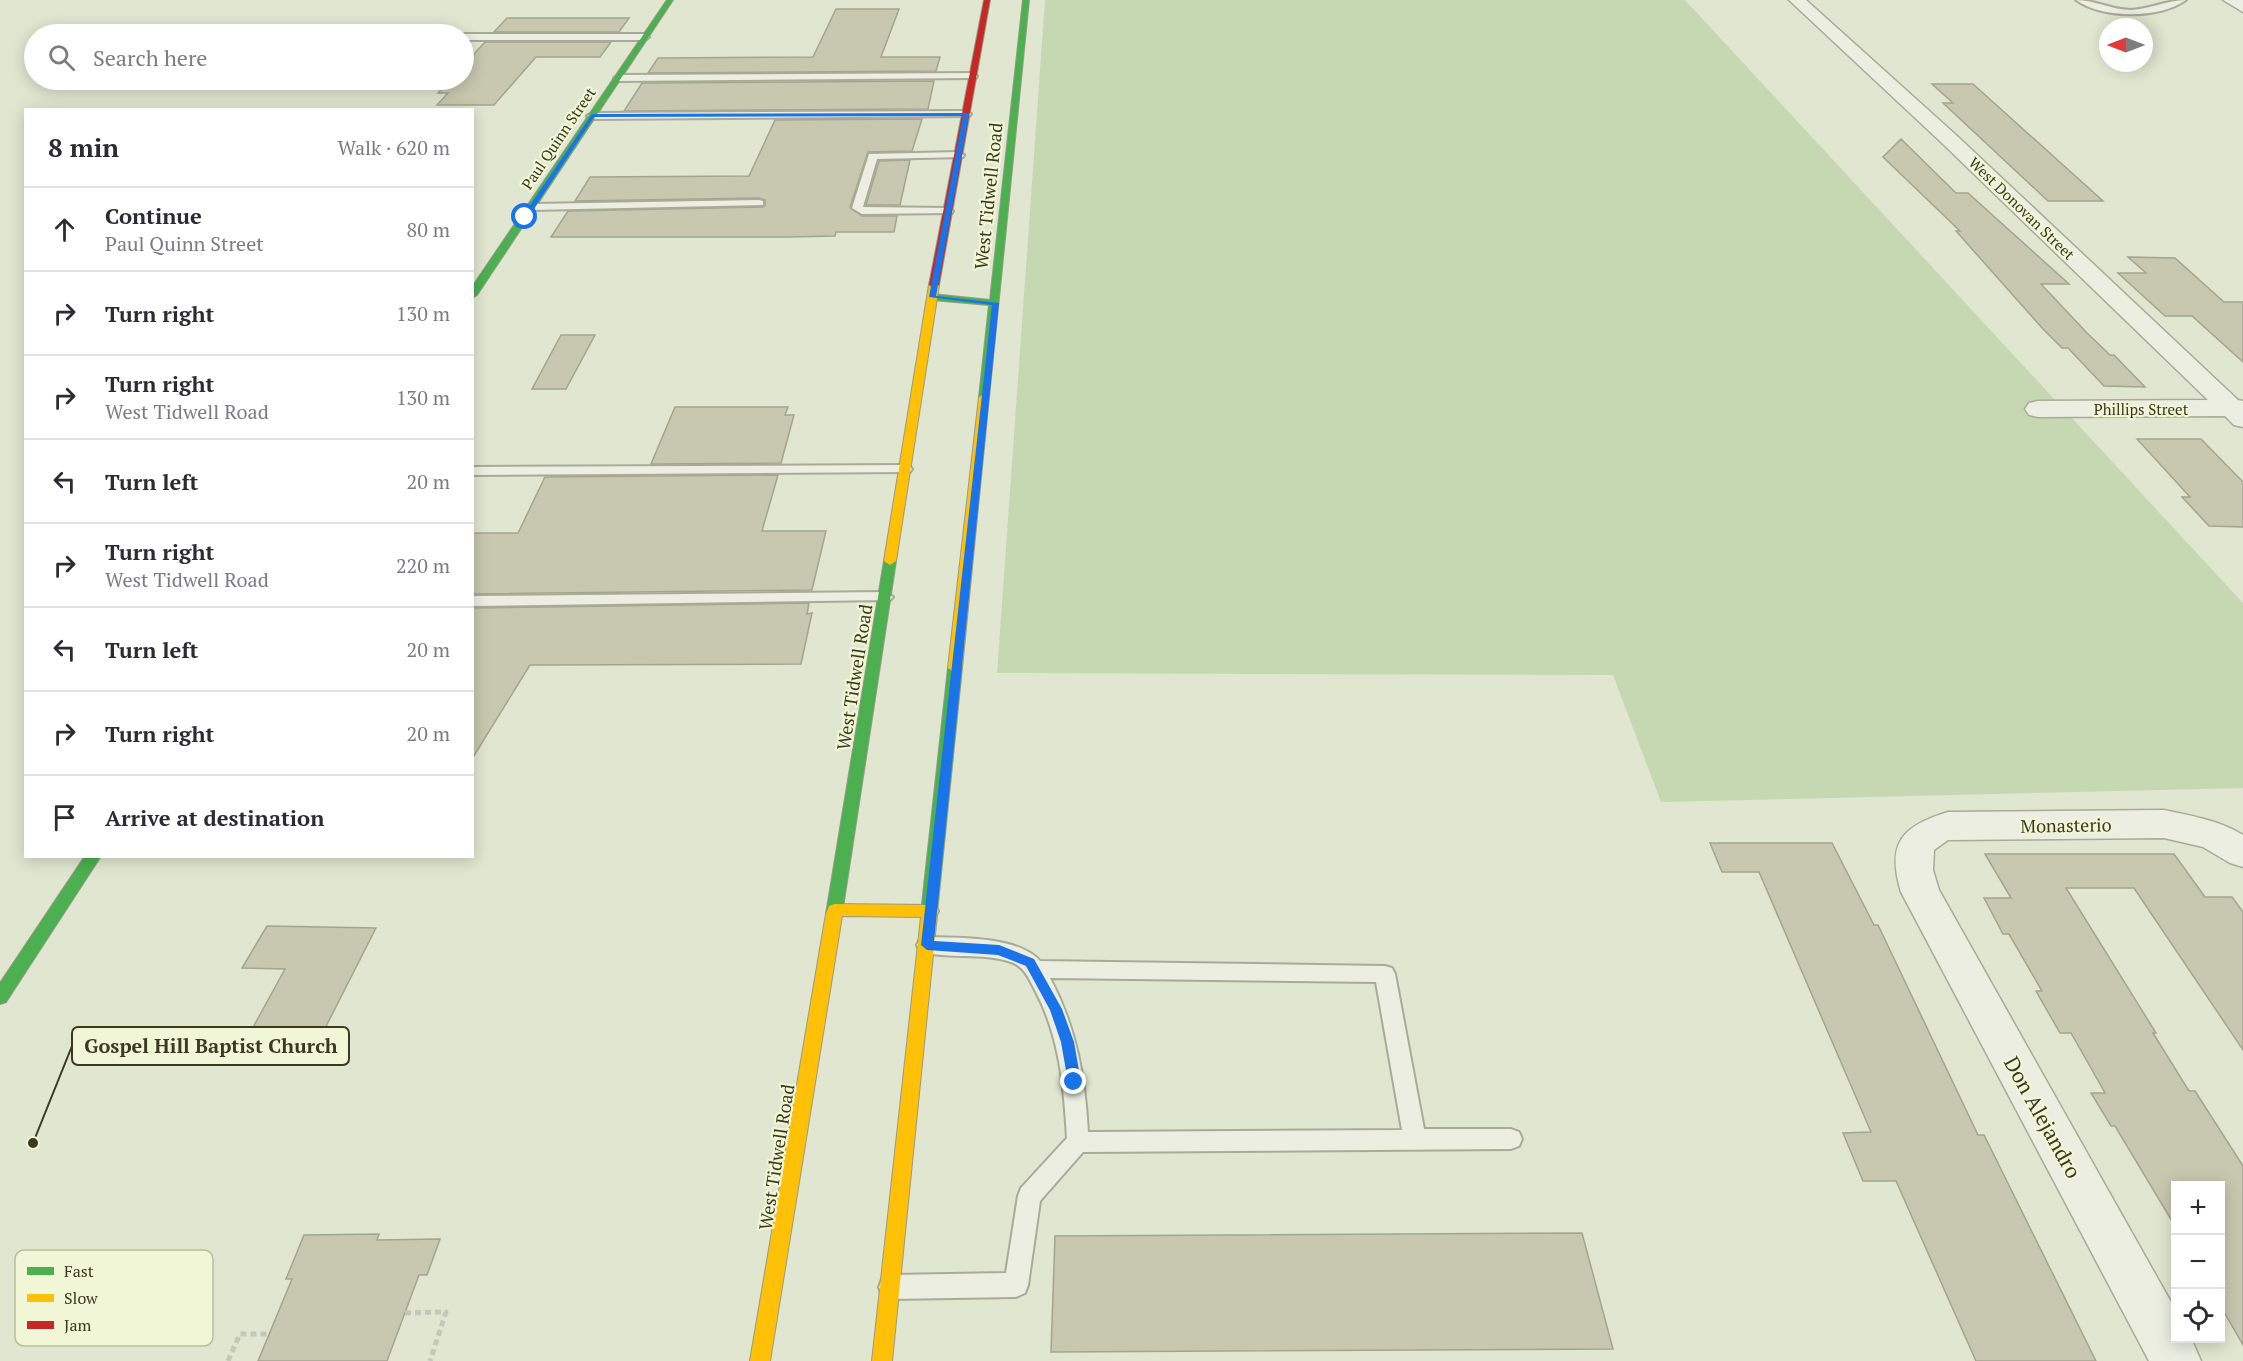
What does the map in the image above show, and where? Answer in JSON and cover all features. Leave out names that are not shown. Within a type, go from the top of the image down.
[{"type":"main road","name":"Paul Quinn Street","points":[[474,292],[670,0]]},
{"type":"main road","name":"West Tidwell Road","points":[[760,1361],[835,910],[932,297],[973,76],[986,35],[987,0]]},
{"type":"main road","name":"West Tidwell Road","points":[[882,1361],[995,303],[1017,37],[1026,0]]},
{"type":"main road","points":[[932,297],[995,303]]},
{"type":"main road","points":[[0,997],[93,858]]},
{"type":"main road","points":[[835,910],[931,911]]},
{"type":"street","name":"West Donovan Street","points":[[1797,0],[1949,139],[2239,412]]},
{"type":"street","points":[[2231,0],[2243,7]]},
{"type":"street","name":"Phillips Street","points":[[2038,409],[2239,412]]},
{"type":"street","name":"Monasterio","points":[[1913,872],[1913,854],[1922,839],[1935,829],[1948,826],[2164,824],[2213,836],[2243,853]]},
{"type":"street","name":"Don Alejandro","points":[[1913,872],[1920,892],[2176,1361]]},
{"type":"lane","points":[[2080,0],[2114,12],[2140,13],[2163,8],[2182,0]]},
{"type":"lane","points":[[474,37],[645,37]]},
{"type":"lane","points":[[618,78],[973,76]]},
{"type":"lane","points":[[592,116],[966,114]]},
{"type":"lane","points":[[948,211],[862,211],[857,208],[873,156],[959,154]]},
{"type":"lane","points":[[532,207],[759,203]]},
{"type":"lane","points":[[474,471],[905,469]]},
{"type":"lane","points":[[474,601],[885,597]]},
{"type":"lane","points":[[890,1287],[1016,1285],[1029,1196],[1078,1143],[1074,1082],[1068,1042],[1056,1009],[1030,963],[999,950],[927,945]]},
{"type":"lane","points":[[1034,969],[1385,974],[1415,1140]]},
{"type":"lane","points":[[1078,1143],[1511,1139]]},
{"type":"path","points":[[405,1313],[446,1312],[430,1361]]},
{"type":"path","points":[[228,1361],[240,1334],[269,1334]]},
{"type":"green space","points":[[1045,0],[1685,0],[2243,603],[2243,788],[1661,802],[1613,675],[997,673]]},
{"type":"building","points":[[836,9],[899,9],[881,57],[940,57],[936,71],[648,73],[658,58],[813,57]]},
{"type":"building","points":[[507,18],[629,18],[619,32],[494,32]]},
{"type":"building","points":[[485,42],[611,42],[600,57],[536,57],[494,105],[437,105],[448,93],[438,93],[441,90],[474,90],[474,54]]},
{"type":"building","points":[[934,81],[928,109],[624,111],[642,83]]},
{"type":"building","points":[[1932,84],[1973,84],[2103,201],[2048,201],[1943,103],[1953,103]]},
{"type":"building","points":[[922,119],[912,151],[868,152],[850,207],[862,216],[897,216],[894,232],[836,232],[835,236],[787,237],[551,237],[568,211],[763,207],[765,205],[765,200],[759,198],[575,201],[590,177],[749,176],[775,120]]},
{"type":"building","points":[[1901,139],[1956,193],[1968,193],[2069,284],[2041,284],[2087,333],[2110,355],[2114,355],[2145,387],[2104,386],[2068,348],[2062,348],[2042,328],[1956,231],[1960,231],[1883,157]]},
{"type":"building","points":[[910,160],[900,205],[866,205],[879,161]]},
{"type":"building","points":[[2128,257],[2175,258],[2224,302],[2243,302],[2243,362],[2192,316],[2165,316],[2118,273],[2146,273]]},
{"type":"building","points":[[561,335],[595,335],[566,389],[532,389]]},
{"type":"building","points":[[675,407],[788,407],[785,415],[794,415],[781,463],[651,464]]},
{"type":"building","points":[[2137,439],[2201,439],[2243,482],[2243,527],[2209,526],[2182,497],[2190,497]]},
{"type":"building","points":[[778,475],[762,531],[826,531],[812,590],[474,594],[474,533],[518,533],[545,477]]},
{"type":"building","points":[[809,603],[807,614],[812,613],[801,664],[530,665],[474,756],[474,608]]},
{"type":"building","points":[[1710,843],[1832,843],[1874,925],[1878,925],[1978,1135],[1984,1135],[2096,1361],[1976,1361],[1896,1181],[1863,1181],[1843,1133],[1871,1132],[1759,872],[1722,872]]},
{"type":"building","points":[[1985,854],[2174,854],[2205,897],[2232,897],[2243,912],[2243,1050],[2134,888],[2066,888],[2156,1033],[2153,1033],[2189,1091],[2195,1091],[2243,1166],[2243,1345],[2225,1314],[2225,1181],[2171,1181],[2171,1219],[2115,1126],[2111,1126],[2091,1093],[2105,1093],[2071,1033],[2060,1033],[2036,991],[2042,991],[2009,934],[2003,934],[1984,898],[2011,898]]},
{"type":"building","points":[[267,926],[376,928],[313,1052],[240,1051],[285,969],[242,968]]},
{"type":"building","points":[[1582,1233],[1613,1349],[1051,1352],[1055,1236]]},
{"type":"building","points":[[379,1234],[377,1240],[440,1239],[427,1275],[419,1275],[387,1361],[258,1361],[292,1279],[286,1279],[304,1235]]},
{"type":"traffic: fast","points":[[474,292],[670,0]]},
{"type":"traffic: fast","points":[[984,397],[1026,0]]},
{"type":"traffic: fast","points":[[932,297],[995,303]]},
{"type":"traffic: fast","points":[[834,914],[890,561]]},
{"type":"traffic: fast","points":[[929,913],[955,668]]},
{"type":"traffic: fast","points":[[0,997],[93,858]]},
{"type":"traffic: slow","points":[[890,561],[934,285]]},
{"type":"traffic: slow","points":[[955,668],[984,397]]},
{"type":"traffic: slow","points":[[835,910],[931,911]]},
{"type":"traffic: slow","points":[[882,1361],[929,913]]},
{"type":"traffic: slow","points":[[760,1361],[834,914]]},
{"type":"traffic: jam","points":[[934,285],[987,0]]},
{"type":"place","name":"Gospel Hill Baptist Church","points":[[33,1143]]},
{"type":"route","points":[[525,217],[592,116],[966,114],[932,297],[995,303],[927,945],[999,950],[1030,963],[1056,1009],[1068,1042],[1074,1082]]}]
